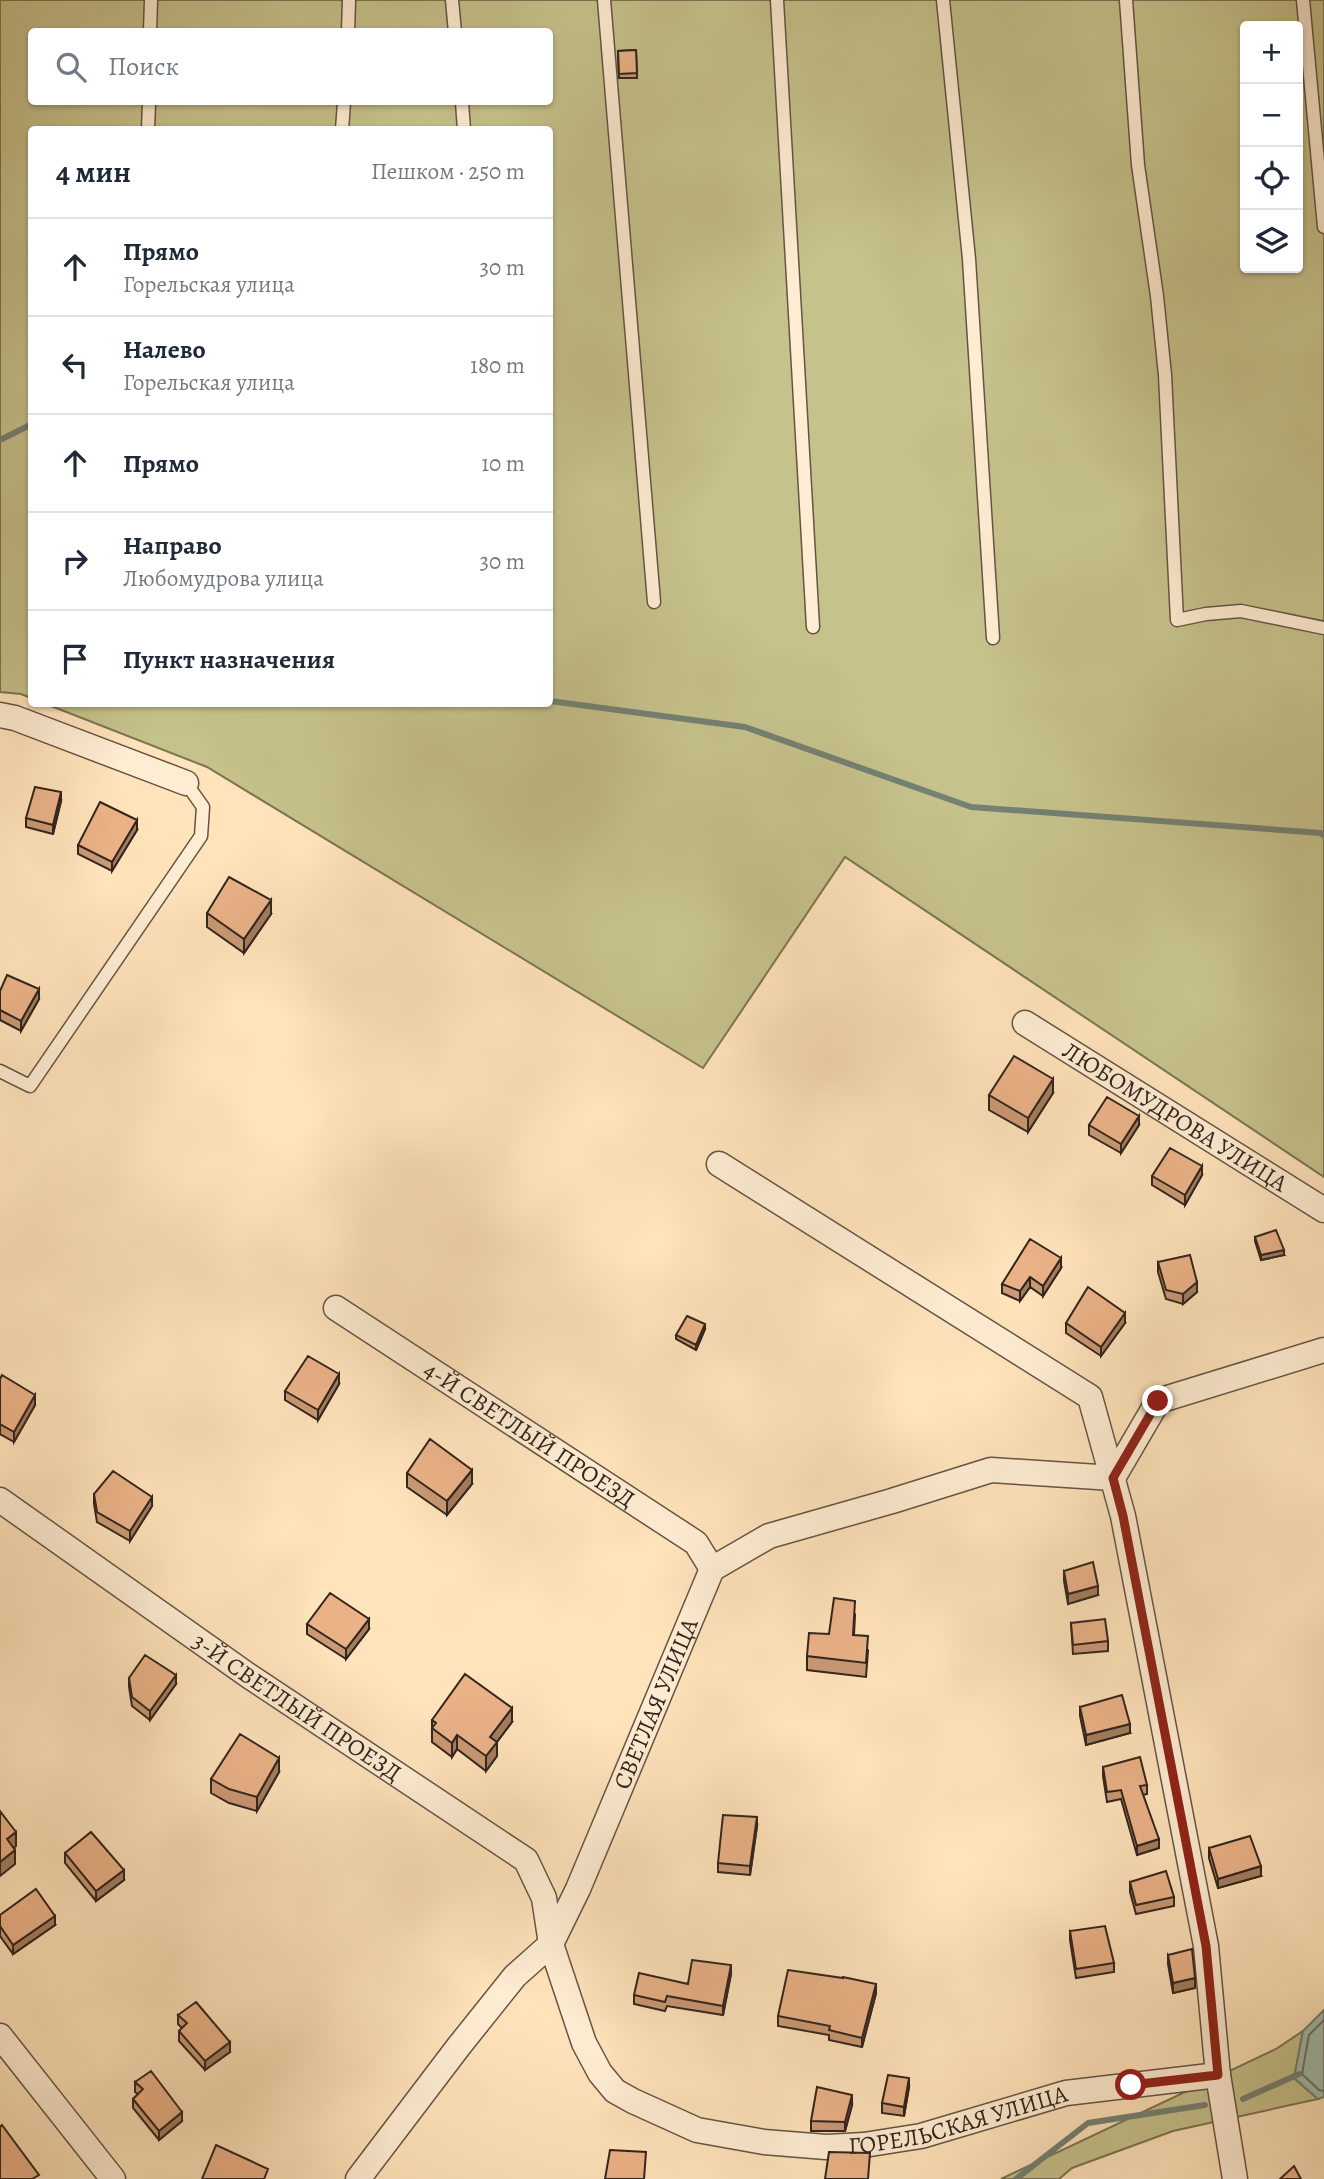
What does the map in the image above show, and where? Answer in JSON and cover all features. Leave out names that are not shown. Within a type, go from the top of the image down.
[{"type":"street","points":[[0,715],[15,718],[186,783]]},
{"type":"street","name":"ЛЮБОМУДРОВА УЛИЦА","points":[[1025,1023],[1324,1210]]},
{"type":"street","points":[[719,1164],[1090,1397],[1123,1516],[1206,1946],[1218,2075],[1235,2179]]},
{"type":"street","name":"4-Й СВЕТЛЫЙ ПРОЕЗД","points":[[336,1308],[696,1543],[712,1569]]},
{"type":"street","points":[[1113,1478],[1158,1401],[1324,1350]]},
{"type":"street","points":[[712,1569],[769,1536],[991,1470],[1113,1478]]},
{"type":"street","name":"3-Й СВЕТЛЫЙ ПРОЕЗД","points":[[0,1500],[249,1675],[526,1860],[544,1898],[551,1944],[584,2043],[600,2073],[615,2091],[697,2130]]},
{"type":"street","name":"СВЕТЛАЯ УЛИЦА","points":[[358,2179],[458,2046],[515,1976],[551,1944],[578,1889],[712,1569]]},
{"type":"street","points":[[0,2036],[113,2179]]},
{"type":"street","name":"ГОРЕЛЬСКАЯ УЛИЦА","points":[[697,2130],[764,2142],[826,2147],[864,2145],[921,2136],[1066,2094],[1218,2075]]},
{"type":"lane","points":[[150,28],[151,0]]},
{"type":"lane","points":[[348,28],[349,0]]},
{"type":"lane","points":[[452,0],[455,28]]},
{"type":"lane","points":[[604,0],[654,603]]},
{"type":"lane","points":[[777,0],[814,627]]},
{"type":"lane","points":[[943,0],[969,259],[993,638]]},
{"type":"lane","points":[[1125,0],[1138,165],[1166,375],[1177,620],[1241,611],[1324,628]]},
{"type":"lane","points":[[1303,0],[1324,227]]},
{"type":"lane","points":[[148,126],[149,105]]},
{"type":"lane","points":[[342,126],[344,105]]},
{"type":"lane","points":[[461,105],[464,126]]},
{"type":"lane","points":[[0,1071],[30,1086],[201,836],[203,807],[186,783]]},
{"type":"shaded area","points":[[0,0],[1324,0],[1324,1177],[845,857],[703,1068],[207,767],[54,707],[553,707],[553,126],[28,126],[28,697],[0,692]]},
{"type":"shaded area","points":[[1303,2031],[1294,2078],[1318,2099],[1173,2131],[1072,2168],[1059,2179],[1001,2179],[1276,2049]]},
{"type":"water","points":[[1324,2010],[1324,2097],[1318,2099],[1294,2078],[1303,2031]]},
{"type":"building","points":[[636,50],[637,73],[619,74],[618,51]]},
{"type":"building","points":[[35,787],[61,792],[53,825],[26,818]]},
{"type":"building","points":[[100,802],[137,820],[112,862],[78,845]]},
{"type":"building","points":[[229,877],[271,900],[244,939],[207,913]]},
{"type":"building","points":[[7,975],[39,989],[21,1021],[0,1010],[0,991]]},
{"type":"building","points":[[1014,1056],[1053,1079],[1028,1118],[989,1095]]},
{"type":"building","points":[[1107,1097],[1139,1116],[1121,1144],[1089,1125]]},
{"type":"building","points":[[1170,1148],[1202,1166],[1185,1195],[1152,1176]]},
{"type":"building","points":[[1276,1230],[1284,1250],[1261,1255],[1255,1237]]},
{"type":"building","points":[[1030,1239],[1061,1258],[1043,1286],[1030,1277],[1020,1291],[1002,1284]]},
{"type":"building","points":[[1190,1255],[1197,1282],[1183,1294],[1166,1290],[1158,1262]]},
{"type":"building","points":[[1088,1287],[1125,1313],[1101,1347],[1066,1323]]},
{"type":"building","points":[[687,1316],[705,1324],[696,1345],[676,1335]]},
{"type":"building","points":[[308,1356],[339,1374],[318,1410],[285,1391]]},
{"type":"building","points":[[2,1375],[35,1395],[14,1432],[0,1424]]},
{"type":"building","points":[[430,1439],[472,1470],[447,1501],[407,1473]]},
{"type":"building","points":[[113,1471],[152,1497],[130,1531],[97,1512],[94,1494]]},
{"type":"building","points":[[1093,1562],[1098,1586],[1068,1594],[1064,1571]]},
{"type":"building","points":[[330,1593],[369,1619],[346,1649],[307,1624]]},
{"type":"building","points":[[834,1598],[855,1601],[853,1635],[868,1636],[866,1663],[807,1656],[809,1633],[829,1634]]},
{"type":"building","points":[[1105,1619],[1108,1641],[1073,1645],[1071,1623]]},
{"type":"building","points":[[145,1655],[176,1675],[150,1711],[132,1697],[129,1678]]},
{"type":"building","points":[[465,1674],[512,1708],[490,1737],[497,1742],[486,1756],[457,1735],[452,1743],[432,1728],[436,1723],[432,1720]]},
{"type":"building","points":[[1122,1695],[1130,1724],[1086,1735],[1080,1707]]},
{"type":"building","points":[[240,1734],[279,1758],[257,1797],[229,1789],[211,1779]]},
{"type":"building","points":[[1140,1757],[1147,1785],[1140,1786],[1159,1839],[1137,1846],[1121,1790],[1107,1792],[1103,1767]]},
{"type":"building","points":[[0,1811],[16,1832],[7,1839],[15,1850],[0,1862]]},
{"type":"building","points":[[723,1815],[757,1817],[750,1866],[718,1863]]},
{"type":"building","points":[[91,1832],[124,1870],[96,1891],[65,1853]]},
{"type":"building","points":[[1250,1836],[1261,1866],[1218,1879],[1209,1848]]},
{"type":"building","points":[[1166,1871],[1174,1897],[1136,1905],[1130,1882]]},
{"type":"building","points":[[36,1889],[55,1916],[13,1945],[0,1926],[0,1915]]},
{"type":"building","points":[[1105,1926],[1114,1963],[1076,1969],[1070,1931]]},
{"type":"building","points":[[1192,1949],[1195,1978],[1173,1983],[1168,1955]]},
{"type":"building","points":[[692,1960],[731,1965],[723,2006],[667,1996],[665,2002],[634,1995],[639,1973],[688,1984]]},
{"type":"building","points":[[788,1970],[876,1984],[862,2038],[829,2030],[830,2026],[778,2016]]},
{"type":"building","points":[[196,2002],[230,2042],[205,2061],[179,2031],[187,2023],[178,2015]]},
{"type":"building","points":[[151,2071],[182,2112],[159,2131],[133,2099],[143,2089],[135,2082]]},
{"type":"building","points":[[888,2075],[909,2078],[904,2107],[882,2103]]},
{"type":"building","points":[[817,2087],[852,2095],[845,2122],[811,2121]]},
{"type":"building","points":[[2,2125],[39,2175],[32,2179],[0,2179]]},
{"type":"building","points":[[216,2145],[268,2169],[264,2179],[202,2179]]},
{"type":"building","points":[[610,2150],[646,2152],[644,2179],[605,2179]]},
{"type":"building","points":[[829,2152],[870,2153],[868,2179],[825,2179]]},
{"type":"building","points":[[1294,2166],[1301,2179],[1280,2179]]},
{"type":"waterway","points":[[0,440],[28,426]]},
{"type":"waterway","points":[[553,701],[745,727],[971,807],[1321,833],[1324,836]]},
{"type":"waterway","points":[[1243,2099],[1299,2074]]},
{"type":"waterway","points":[[1016,2179],[1088,2123],[1205,2105]]},
{"type":"route","points":[[1131,2085],[1218,2075],[1206,1946],[1123,1516],[1113,1478],[1158,1401]]}]
